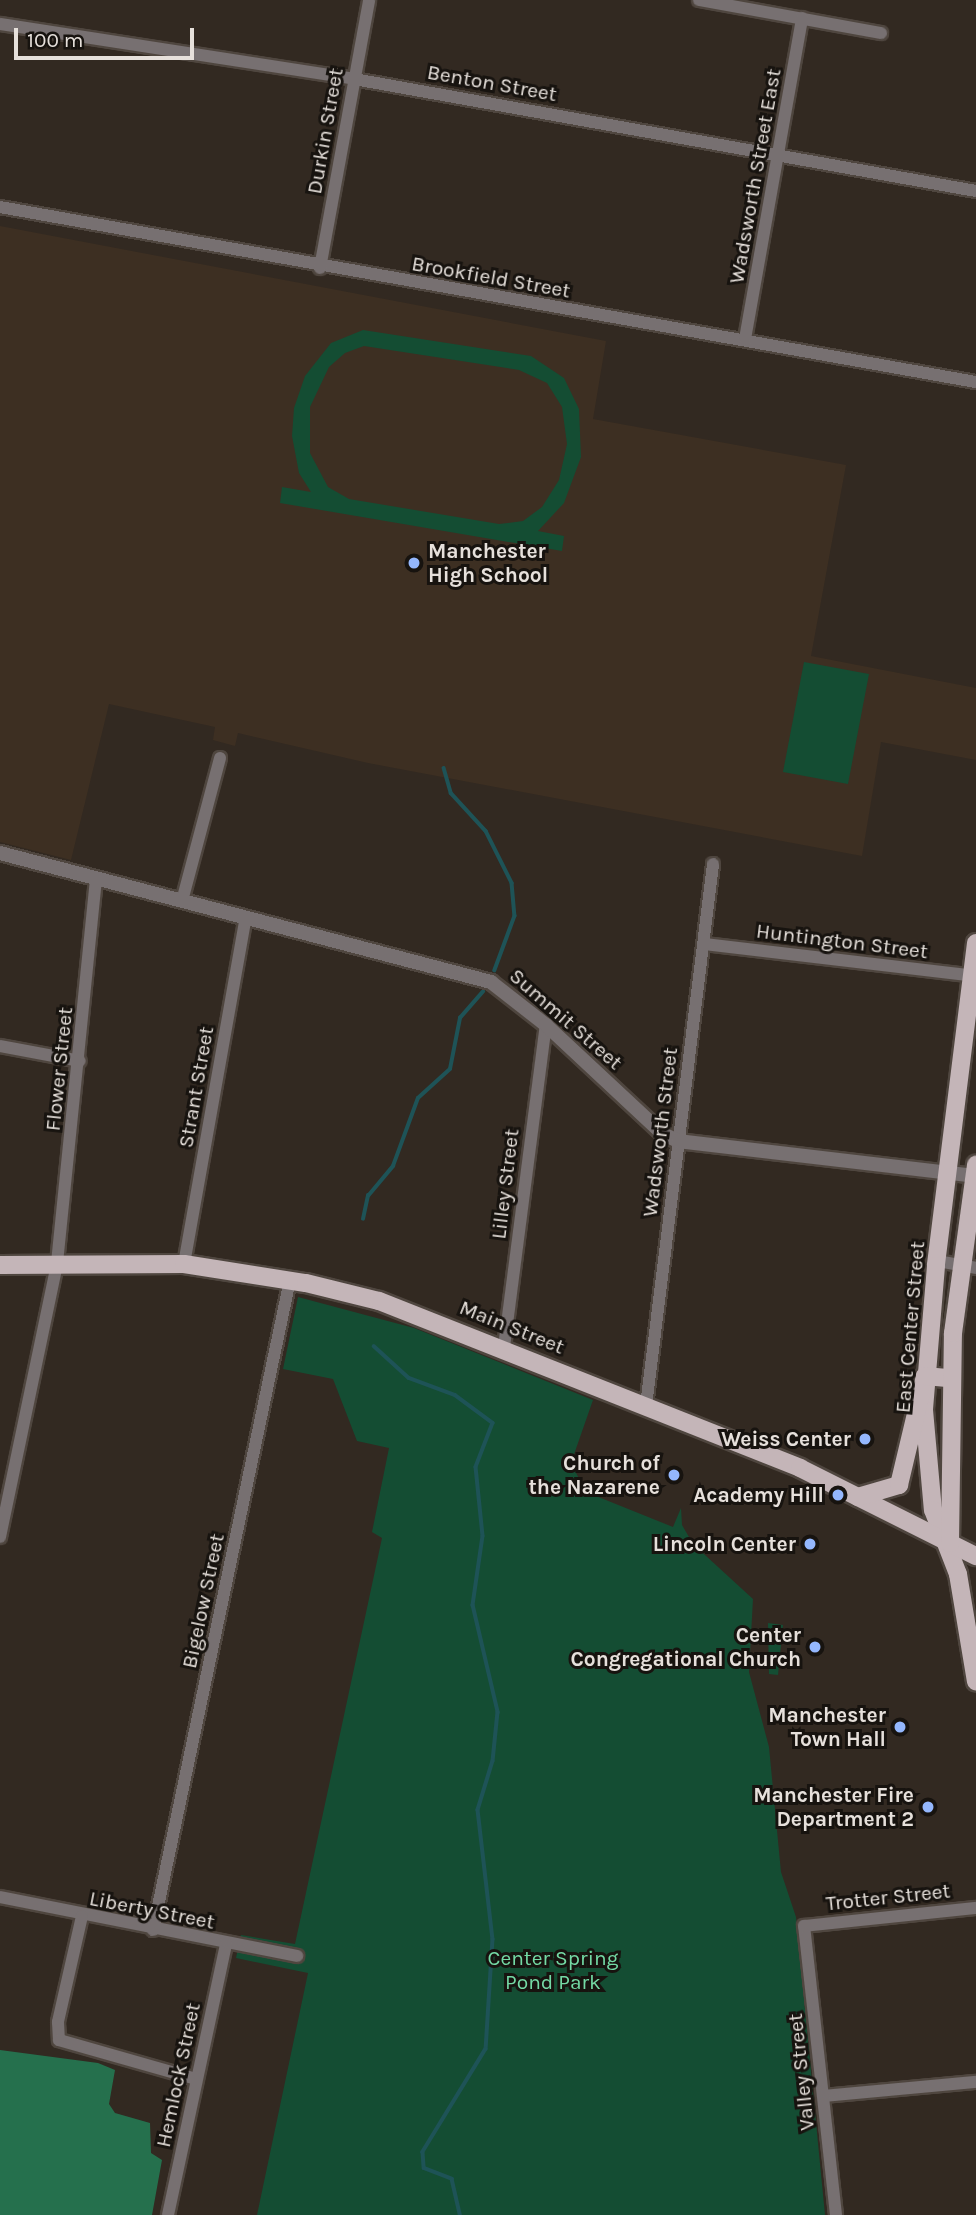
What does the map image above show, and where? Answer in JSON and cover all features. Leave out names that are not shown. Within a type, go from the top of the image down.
[{"type":"main road","name":"East Center Street","points":[[950,1543],[934,1516],[930,1497],[925,1377],[976,943]]},
{"type":"main road","name":"East Center Street","points":[[950,1543],[950,1378],[968,1267],[975,1170]]},
{"type":"main road","name":"Main Street","points":[[0,1265],[184,1264],[290,1280],[393,1305],[504,1347],[858,1497],[976,1556]]},
{"type":"main road","points":[[858,1497],[889,1491],[902,1481],[925,1377],[950,1378]]},
{"type":"main road","points":[[950,1543],[973,1633],[976,1682]]},
{"type":"street","name":"Durkin Street","points":[[320,268],[369,0]]},
{"type":"street","points":[[699,0],[881,33]]},
{"type":"street","name":"Wadsworth Street East","points":[[745,339],[802,19]]},
{"type":"street","name":"Benton Street","points":[[0,24],[354,79],[780,153],[976,191]]},
{"type":"street","name":"Brookfield Street","points":[[0,207],[320,268],[745,339],[976,382]]},
{"type":"street","points":[[182,901],[220,758]]},
{"type":"street","name":"Summit Street","points":[[0,853],[486,980],[545,1025],[663,1134],[678,1141],[948,1173],[975,1170]]},
{"type":"street","name":"Wadsworth Street","points":[[646,1406],[713,864]]},
{"type":"street","name":"Flower Street","points":[[0,1537],[57,1263],[80,1060],[96,878]]},
{"type":"street","name":"Strant Street","points":[[184,1264],[246,917]]},
{"type":"street","name":"Huntington Street","points":[[704,944],[974,976]]},
{"type":"street","name":"Lilley Street","points":[[504,1347],[545,1025]]},
{"type":"street","points":[[0,1046],[80,1060]]},
{"type":"street","points":[[937,1261],[968,1267]]},
{"type":"street","name":"Bigelow Street","points":[[153,1930],[290,1280]]},
{"type":"street","name":"Liberty Street","points":[[0,1897],[82,1916],[297,1956]]},
{"type":"street","name":"Trotter Street","points":[[804,1926],[976,1908]]},
{"type":"street","points":[[82,1916],[58,2022],[60,2040],[196,2079]]},
{"type":"street","name":"Valley Street","points":[[804,1926],[836,2215]]},
{"type":"street","name":"Hemlock Street","points":[[168,2215],[226,1944]]},
{"type":"street","points":[[824,2096],[976,2082]]},
{"type":"shaded area","name":"Manchester High School","points":[[0,226],[606,341],[593,419],[846,465],[811,656],[976,688],[976,760],[881,742],[862,856],[368,763],[238,733],[235,746],[213,740],[215,727],[109,704],[71,860],[0,842]]},
{"type":"green space","points":[[363,330],[531,356],[564,378],[579,409],[581,457],[564,503],[538,531],[564,536],[562,551],[280,503],[282,487],[311,492],[299,473],[292,436],[294,408],[305,376],[331,343]],"holes":[[[364,346],[519,370],[547,383],[562,407],[567,444],[559,480],[542,507],[523,521],[499,524],[349,499],[328,487],[310,453],[310,407],[329,367],[345,353]]]},
{"type":"green space","points":[[804,662],[869,674],[848,784],[783,772]]},
{"type":"green space","name":"Center Spring Pond Park","points":[[298,1297],[414,1328],[593,1400],[571,1463],[586,1492],[673,1527],[681,1508],[682,1525],[693,1544],[753,1599],[749,1672],[769,1747],[781,1872],[796,1917],[825,2215],[257,2215],[308,1973],[236,1958],[241,1935],[295,1944],[382,1538],[372,1532],[389,1448],[357,1441],[333,1379],[283,1369]]},
{"type":"green space","points":[[768,1623],[783,1625],[778,1675],[769,1674]]},
{"type":"green space","points":[[0,2050],[98,2063],[115,2070],[109,2104],[115,2113],[150,2123],[151,2153],[162,2160],[152,2215],[0,2215]]},
{"type":"waterway","points":[[444,768],[451,793],[486,831],[512,883],[515,916],[495,970]]},
{"type":"waterway","points":[[363,1219],[368,1196],[393,1166],[418,1098],[450,1069],[460,1018],[483,992]]},
{"type":"waterway","points":[[374,1346],[409,1378],[455,1395],[493,1423],[476,1467],[483,1536],[473,1605],[498,1712],[493,1761],[478,1810],[493,1939],[486,2049],[423,2152],[424,2168],[452,2179],[460,2215]]},
{"type":"place","name":"Manchester High School","points":[[414,563]]},
{"type":"place","name":"Weiss Center","points":[[865,1439]]},
{"type":"place","name":"Church of the Nazarene","points":[[674,1475]]},
{"type":"place","name":"Academy Hill","points":[[838,1495]]},
{"type":"place","name":"Lincoln Center","points":[[810,1544]]},
{"type":"place","name":"Center Congregational Church","points":[[815,1647]]},
{"type":"place","name":"Manchester Town Hall","points":[[900,1727]]},
{"type":"place","name":"Manchester Fire Department 2","points":[[928,1807]]}]
